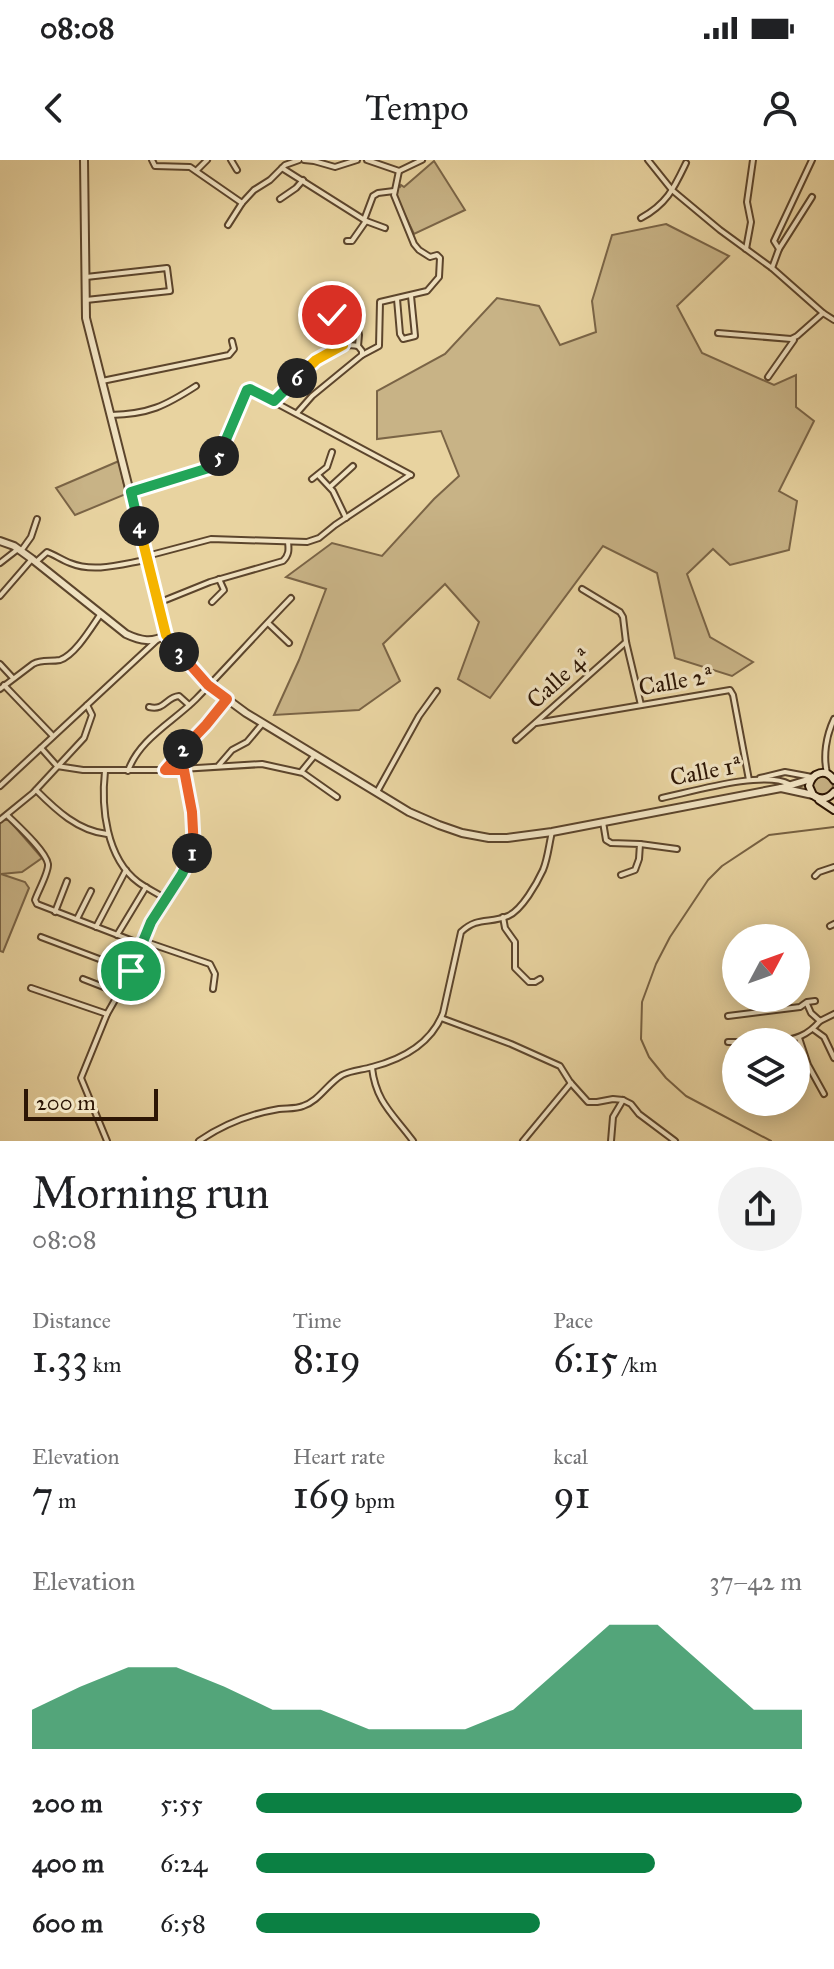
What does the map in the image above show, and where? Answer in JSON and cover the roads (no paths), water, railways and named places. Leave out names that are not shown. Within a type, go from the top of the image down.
[{"type":"street","points":[[84,160],[86,318],[166,635],[208,685],[263,723],[422,818],[462,833],[489,838],[552,832],[781,788],[813,777],[832,778],[825,762]]},
{"type":"street","points":[[152,160],[155,166],[197,170],[242,203]]},
{"type":"street","points":[[197,170],[207,160]]},
{"type":"street","points":[[231,160],[237,170]]},
{"type":"street","points":[[279,160],[303,180],[365,220],[385,228]]},
{"type":"street","points":[[228,225],[254,190],[270,180],[283,166],[301,160],[335,167],[357,160]]},
{"type":"street","points":[[367,160],[399,171],[421,160]]},
{"type":"street","points":[[648,160],[672,190],[834,320]]},
{"type":"street","points":[[779,249],[774,241],[812,160]]},
{"type":"street","points":[[746,249],[751,222],[747,202],[751,161]]},
{"type":"street","points":[[641,218],[662,204],[686,163]]},
{"type":"street","points":[[297,413],[312,396],[362,355],[379,346],[380,302],[427,291],[439,277],[440,258],[437,255],[430,257],[414,244],[394,195],[399,171]]},
{"type":"street","points":[[280,199],[303,180]]},
{"type":"street","points":[[347,241],[352,241],[365,220],[373,196],[394,191]]},
{"type":"street","points":[[772,268],[779,249],[812,197]]},
{"type":"street","points":[[86,277],[167,268],[170,291],[86,300]]},
{"type":"street","points":[[397,299],[400,334],[403,339],[415,336],[411,295]]},
{"type":"street","points":[[354,309],[358,346]]},
{"type":"street","points":[[768,377],[794,338],[823,313]]},
{"type":"street","points":[[332,315],[343,345]]},
{"type":"street","points":[[718,333],[794,338]]},
{"type":"street","points":[[102,381],[229,355],[234,349],[232,341]]},
{"type":"street","points":[[274,401],[316,360],[343,345],[358,346],[362,355]]},
{"type":"street","points":[[111,415],[157,409],[196,386]]},
{"type":"street","points":[[0,596],[47,552],[72,564],[99,568],[211,539],[307,542],[319,538],[411,475],[250,389],[212,467],[131,492]]},
{"type":"street","points":[[312,479],[327,467],[332,452]]},
{"type":"street","points":[[330,487],[353,466]]},
{"type":"street","points":[[318,475],[330,487],[346,518]]},
{"type":"street","points":[[0,563],[20,550],[31,537],[37,519]]},
{"type":"street","points":[[0,541],[20,550],[126,634],[137,639],[157,640]]},
{"type":"street","points":[[158,603],[219,579],[283,561],[289,550],[288,542]]},
{"type":"street","points":[[212,602],[224,590],[219,579]]},
{"type":"street","points":[[582,589],[620,612],[623,617],[641,705]]},
{"type":"street","points":[[128,771],[137,753],[189,705],[291,598]]},
{"type":"street","points":[[53,736],[2,687],[39,661],[64,658],[84,638],[100,615]]},
{"type":"street","points":[[268,623],[289,643]]},
{"type":"street","points":[[0,786],[86,704],[166,635]]},
{"type":"street","name":"Calle 4ª","points":[[516,740],[626,642]]},
{"type":"street","points":[[0,664],[13,677]]},
{"type":"street","name":"Calle 2ª","points":[[536,723],[730,690],[749,780]]},
{"type":"street","points":[[377,792],[419,716],[437,691]]},
{"type":"street","points":[[149,707],[156,709],[174,696],[179,696],[189,705]]},
{"type":"street","points":[[165,770],[227,699]]},
{"type":"street","points":[[0,820],[36,790],[84,738],[92,715],[86,704]]},
{"type":"street","points":[[834,719],[825,762],[809,786],[814,796],[834,810]]},
{"type":"street","points":[[217,767],[232,750],[247,742],[263,723]]},
{"type":"street","points":[[41,748],[57,766],[83,770],[184,770],[262,764],[300,773],[337,797]]},
{"type":"street","points":[[300,773],[315,755]]},
{"type":"street","points":[[107,1141],[81,1078],[88,1056],[131,971],[151,922],[194,849],[192,812],[184,770]]},
{"type":"street","points":[[105,771],[102,793],[108,834],[126,870],[137,881],[166,899]]},
{"type":"street","name":"Calle 1ª","points":[[662,798],[785,772],[813,777]]},
{"type":"street","name":"Calle 1ª","points":[[758,779],[789,784]]},
{"type":"street","points":[[789,784],[795,791]]},
{"type":"street","points":[[781,788],[825,799],[834,793]]},
{"type":"street","points":[[36,790],[83,828],[108,834]]},
{"type":"street","points":[[7,815],[48,862],[35,900],[39,906],[117,935],[210,964],[215,970],[213,989]]},
{"type":"street","points":[[603,822],[606,840],[611,843],[677,849]]},
{"type":"street","points":[[199,1141],[246,1116],[302,1107],[342,1076],[400,1058],[417,1048],[439,1024],[461,932],[475,921],[503,917],[518,909],[544,868],[552,832]]},
{"type":"street","points":[[621,875],[635,870],[640,844]]},
{"type":"street","points":[[815,876],[826,868],[834,867]]},
{"type":"street","points":[[96,927],[126,870]]},
{"type":"street","points":[[55,912],[67,881]]},
{"type":"street","points":[[117,935],[146,887]]},
{"type":"street","points":[[77,919],[91,891]]},
{"type":"street","points":[[503,917],[503,924],[515,942],[515,968],[529,982],[540,979]]},
{"type":"street","points":[[41,937],[131,971]]},
{"type":"street","points":[[83,979],[119,993]]},
{"type":"street","points":[[31,988],[107,1014]]},
{"type":"street","points":[[810,1002],[815,1001]]},
{"type":"street","points":[[810,1010],[820,1021]]},
{"type":"street","points":[[728,1016],[760,1012]]},
{"type":"street","points":[[810,1031],[834,1014]]},
{"type":"street","points":[[441,1018],[497,1038],[560,1066],[588,1102],[623,1100],[675,1141]]},
{"type":"street","points":[[813,1029],[824,1037],[834,1058]]},
{"type":"street","points":[[372,1068],[376,1092],[413,1141]]},
{"type":"street","points":[[810,1069],[824,1094]]},
{"type":"street","points":[[523,1141],[571,1083]]},
{"type":"street","points":[[611,1141],[613,1117],[623,1100]]},
{"type":"waterway","points":[[771,1141],[686,1096],[666,1078],[649,1057],[641,1039],[642,1002],[670,937],[708,880],[722,866],[769,835],[834,827]]}]
